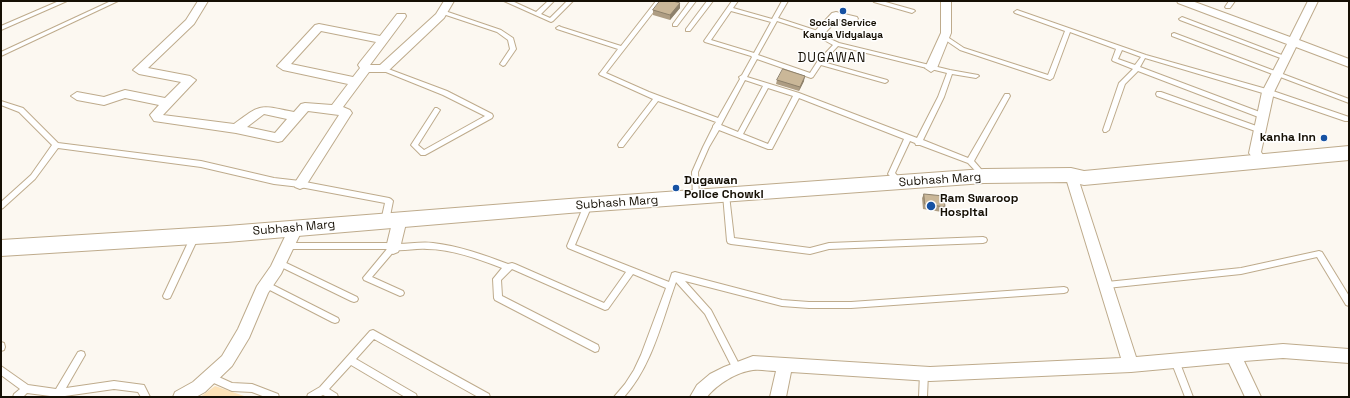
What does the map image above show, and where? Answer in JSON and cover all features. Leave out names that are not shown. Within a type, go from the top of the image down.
[{"type":"main road","points":[[1258,157],[1349,145]]},
{"type":"main road","points":[[1258,157],[1349,153]]},
{"type":"main road","name":"Subhash Marg","points":[[1,248],[195,236],[984,176],[1071,176],[1084,178],[1258,157]]},
{"type":"street","points":[[203,1],[190,22],[139,70],[190,80],[156,115],[158,118],[236,129],[278,138],[305,106],[335,109],[346,113],[300,184]]},
{"type":"street","points":[[366,68],[383,69],[442,12],[449,1]]},
{"type":"street","points":[[931,68],[944,37],[946,1]]},
{"type":"street","points":[[1182,1],[1349,63]]},
{"type":"street","points":[[1258,157],[1260,130],[1268,92],[1312,1]]},
{"type":"street","points":[[819,33],[836,15],[853,19]]},
{"type":"street","points":[[335,109],[366,68],[364,65],[401,16]]},
{"type":"street","points":[[356,82],[283,66],[319,27],[383,40]]},
{"type":"street","points":[[77,96],[104,101],[125,94],[168,103]]},
{"type":"street","points":[[236,129],[258,112],[264,110],[296,117]]},
{"type":"street","points":[[1071,176],[1107,285],[1131,365]]},
{"type":"street","points":[[392,220],[393,248]]},
{"type":"street","points":[[181,397],[199,387],[227,361],[244,333],[265,284],[280,263],[296,228]]},
{"type":"street","points":[[698,397],[704,388],[727,372],[753,363],[924,373],[1131,365],[1283,351],[1349,356]]},
{"type":"street","points":[[1234,356],[1253,397]]},
{"type":"street","points":[[778,397],[785,365]]},
{"type":"lane","points":[[1,28],[64,1]]},
{"type":"lane","points":[[1,54],[115,1]]},
{"type":"lane","points":[[507,1],[551,20],[570,1]]},
{"type":"lane","points":[[537,14],[551,1]]},
{"type":"lane","points":[[659,1],[602,74],[718,124],[739,135],[770,147],[797,96]]},
{"type":"lane","points":[[675,25],[693,1]]},
{"type":"lane","points":[[688,30],[710,1]]},
{"type":"lane","points":[[735,1],[707,41],[811,76],[819,63],[838,44]]},
{"type":"lane","points":[[696,198],[695,172],[742,77],[785,1]]},
{"type":"lane","points":[[876,1],[912,11]]},
{"type":"lane","points":[[1228,7],[1232,1]]},
{"type":"lane","points":[[729,9],[819,33],[826,40],[838,44],[931,68],[976,76]]},
{"type":"lane","points":[[442,12],[499,31],[511,39],[513,49],[503,64]]},
{"type":"lane","points":[[1017,12],[1144,56],[1268,92],[1347,119]]},
{"type":"lane","points":[[1182,19],[1285,58]]},
{"type":"lane","points":[[559,28],[622,48]]},
{"type":"lane","points":[[944,37],[962,50],[1050,78],[1068,30]]},
{"type":"lane","points":[[1174,35],[1349,101]]},
{"type":"lane","points":[[1120,47],[1115,60],[1264,116]]},
{"type":"lane","points":[[1106,130],[1122,83],[1136,69],[1144,56]]},
{"type":"lane","points":[[819,63],[885,81]]},
{"type":"lane","points":[[383,69],[445,94],[490,116],[424,153],[414,145],[437,110]]},
{"type":"lane","points":[[918,143],[941,97],[950,72]]},
{"type":"lane","points":[[742,77],[970,161],[984,176]]},
{"type":"lane","points":[[739,135],[766,86]]},
{"type":"lane","points":[[1159,94],[1260,130]]},
{"type":"lane","points":[[970,161],[1007,96]]},
{"type":"lane","points":[[621,144],[657,98]]},
{"type":"lane","points":[[1,103],[21,110],[56,145],[201,164],[274,181],[300,184],[389,201],[392,220]]},
{"type":"lane","points":[[901,183],[891,174],[908,138]]},
{"type":"lane","points":[[2,202],[33,177],[56,145]]},
{"type":"lane","points":[[726,195],[731,241],[810,252],[829,246],[983,240]]},
{"type":"lane","points":[[588,205],[571,246],[670,286]]},
{"type":"lane","points":[[167,296],[195,236]]},
{"type":"lane","points":[[288,246],[386,246],[393,248],[432,246],[476,255],[508,267],[512,266],[605,307],[631,270]]},
{"type":"lane","points":[[393,248],[367,278],[400,293]]},
{"type":"lane","points":[[1107,285],[1241,271],[1320,254],[1349,303]]},
{"type":"lane","points":[[280,263],[354,300]]},
{"type":"lane","points":[[508,267],[497,279],[498,298],[595,348]]},
{"type":"lane","points":[[618,397],[626,391],[640,368],[674,275]]},
{"type":"lane","points":[[674,275],[782,303],[809,305],[851,304],[1064,290]]},
{"type":"lane","points":[[674,275],[708,312],[737,368]]},
{"type":"lane","points":[[265,284],[335,320]]},
{"type":"lane","points":[[310,397],[323,390],[373,334],[486,397]]},
{"type":"lane","points":[[58,393],[80,355]]},
{"type":"lane","points":[[350,360],[413,397]]},
{"type":"lane","points":[[1176,361],[1189,397]]},
{"type":"lane","points":[[1,370],[26,389],[58,393],[114,385],[141,388],[146,397]]},
{"type":"lane","points":[[922,397],[924,373]]},
{"type":"lane","points":[[210,377],[232,388],[252,388],[275,397]]},
{"type":"lane","points":[[17,397],[26,389]]},
{"type":"lane","points":[[323,390],[334,397]]},
{"type":"shaded area","points":[[215,386],[247,397],[200,397]]},
{"type":"building","points":[[660,1],[673,1],[680,3],[670,15],[653,10]]},
{"type":"building","points":[[783,69],[805,76],[800,87],[777,80]]},
{"type":"building","points":[[924,194],[944,196],[945,207],[925,204]]},
{"type":"place","name":"Social Service Kanya Vidyalaya","points":[[843,11]]},
{"type":"place","name":"kanha inn","points":[[1324,138]]},
{"type":"place","name":"Dugawan Police Chowki","points":[[676,188]]},
{"type":"place","name":"Ram Swaroop Hospital","points":[[931,206]]},
{"type":"district","name":"DUGAWAN","points":[[832,58]]}]
